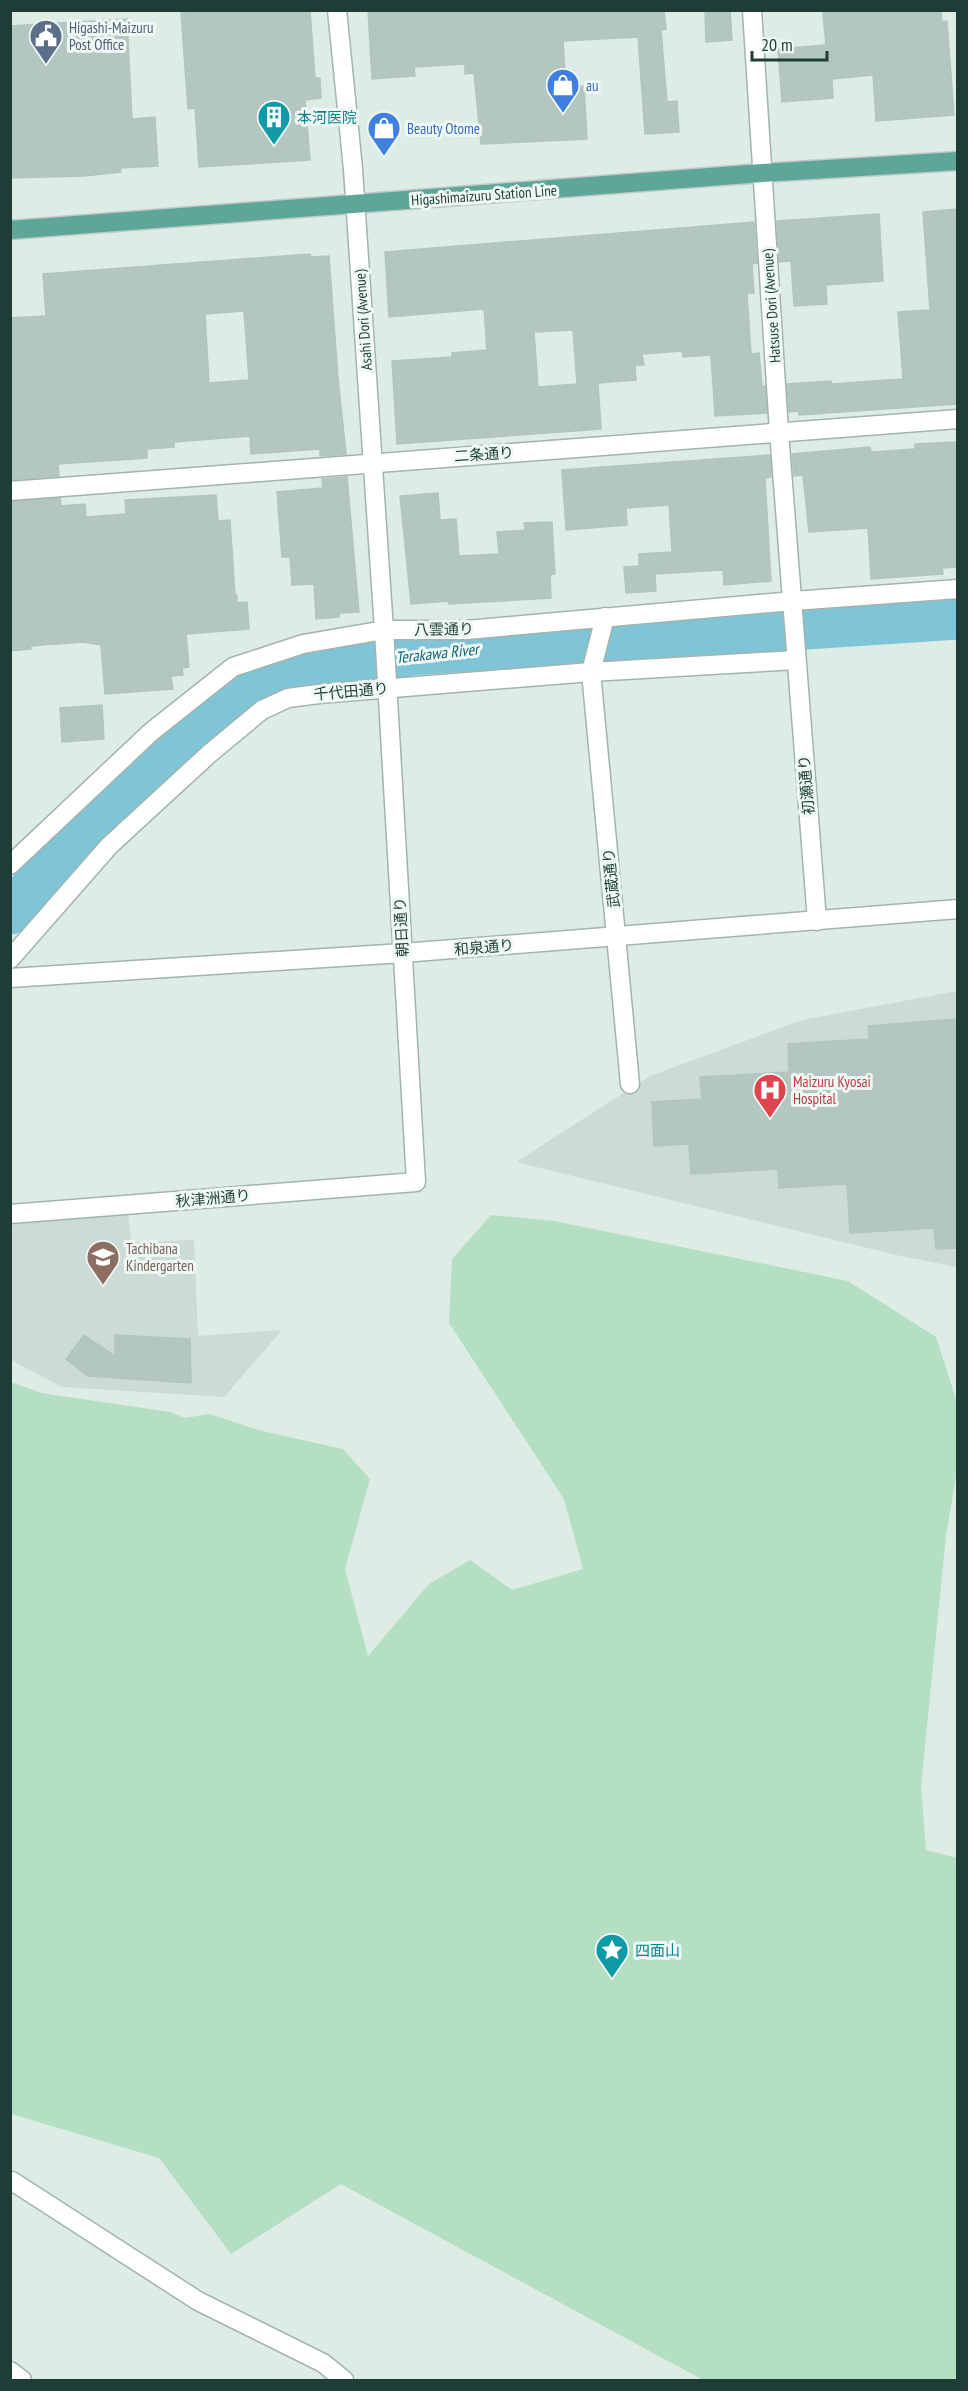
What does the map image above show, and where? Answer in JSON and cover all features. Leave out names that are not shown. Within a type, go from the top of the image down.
[{"type":"main road","name":"Higashimaizuru Station Line","points":[[10,230],[762,173],[957,161]]},
{"type":"street","name":"Asahi Dori (Avenue)","points":[[337,10],[352,169],[384,636]]},
{"type":"street","name":"Hatsuse Dori (Avenue)","points":[[752,10],[779,432],[793,607]]},
{"type":"street","name":"二条通り","points":[[10,490],[957,418]]},
{"type":"street","name":"八雲通り","points":[[10,865],[151,732],[233,667],[303,644],[466,630],[603,623],[793,607],[957,589]]},
{"type":"street","name":"初瀬通り","points":[[793,607],[817,921]]},
{"type":"street","name":"武蔵通り","points":[[603,623],[592,666],[630,1084]]},
{"type":"street","name":"朝日通り","points":[[384,636],[416,1182]]},
{"type":"street","name":"千代田通り","points":[[10,959],[110,846],[208,754],[262,710],[288,698],[387,680],[796,654]]},
{"type":"street","name":"和泉通り","points":[[10,978],[403,953],[957,909]]},
{"type":"street","name":"秋津洲通り","points":[[10,1214],[416,1182]]},
{"type":"street","points":[[10,2184],[12,2181],[198,2301],[323,2363],[344,2380]]},
{"type":"street","points":[[10,2371],[22,2380]]},
{"type":"shaded area","name":"Maizuru Kyosai Hospital","points":[[957,991],[957,1267],[896,1255],[516,1162],[650,1076],[802,1020]]},
{"type":"shaded area","name":"Tachibana Kindergarten","points":[[128,1212],[131,1242],[194,1240],[198,1336],[282,1330],[224,1397],[62,1387],[11,1360],[10,1221]]},
{"type":"green space","points":[[491,1215],[554,1221],[848,1281],[936,1337],[957,1402],[958,1466],[946,1535],[921,1786],[926,1850],[957,1858],[957,2380],[703,2380],[341,2184],[231,2254],[159,2158],[11,2114],[11,1382],[41,1393],[170,1412],[185,1418],[209,1414],[262,1431],[343,1449],[370,1479],[345,1569],[368,1656],[429,1584],[470,1560],[512,1590],[583,1569],[564,1499],[449,1323],[452,1259]]},
{"type":"building","points":[[220,10],[310,10],[315,78],[320,78],[321,98],[305,100],[310,160],[199,167],[195,108],[188,109],[181,13]]},
{"type":"building","points":[[368,10],[664,10],[666,29],[661,30],[667,102],[677,101],[679,132],[645,134],[638,37],[563,41],[566,87],[584,86],[587,139],[481,144],[474,73],[465,74],[465,64],[414,67],[415,76],[372,79]]},
{"type":"building","points":[[705,10],[730,10],[732,40],[706,42]]},
{"type":"building","points":[[850,10],[941,10],[942,22],[947,21],[954,115],[876,121],[873,75],[832,79],[833,98],[782,102],[778,49],[826,45],[823,13]]},
{"type":"building","points":[[127,19],[132,119],[155,117],[158,166],[120,168],[121,172],[84,176],[10,178],[10,26]]},
{"type":"building","points":[[957,209],[957,277],[955,278],[957,404],[799,415],[798,411],[789,412],[787,384],[831,381],[831,384],[903,379],[898,312],[930,310],[923,212]]},
{"type":"building","points":[[879,214],[883,281],[826,285],[827,304],[794,306],[791,261],[779,262],[777,221]]},
{"type":"building","points":[[754,222],[757,263],[752,264],[754,293],[747,293],[751,354],[759,353],[767,413],[715,416],[711,355],[683,357],[682,351],[642,354],[644,365],[635,365],[636,380],[598,383],[601,429],[397,444],[392,361],[452,357],[452,353],[487,350],[484,309],[389,317],[385,252]],"holes":[[[573,330],[577,384],[538,387],[534,332]]]},
{"type":"building","points":[[310,254],[311,257],[329,256],[346,454],[320,456],[320,449],[251,454],[250,436],[174,442],[174,447],[147,449],[147,458],[58,464],[59,476],[10,480],[10,318],[46,316],[43,274]],"holes":[[[244,311],[249,380],[209,383],[205,314]]]},
{"type":"building","points":[[957,442],[957,567],[942,568],[943,574],[871,579],[868,528],[809,532],[803,475],[794,476],[792,454],[870,447],[871,452],[915,449],[915,444]]},
{"type":"building","points":[[770,455],[771,477],[765,478],[771,581],[724,585],[723,570],[655,574],[656,591],[626,593],[624,567],[639,566],[639,554],[672,552],[669,505],[626,508],[627,525],[566,530],[562,470]]},
{"type":"building","points":[[347,477],[359,612],[339,613],[339,617],[316,619],[314,584],[292,585],[290,557],[282,557],[277,492],[323,488],[322,479]]},
{"type":"building","points":[[438,493],[440,520],[456,519],[459,556],[499,554],[497,532],[525,530],[524,523],[552,522],[555,574],[550,575],[551,598],[411,604],[400,496]]},
{"type":"building","points":[[216,495],[218,521],[230,520],[235,595],[237,595],[237,603],[247,602],[249,629],[186,634],[189,667],[182,668],[183,675],[171,676],[173,689],[105,694],[101,645],[83,642],[30,646],[31,649],[10,651],[10,502],[60,498],[61,506],[85,504],[86,517],[126,514],[125,500]]},
{"type":"building","points":[[102,705],[104,739],[62,742],[60,708]]},
{"type":"building","points":[[957,1019],[957,1248],[936,1249],[934,1228],[850,1233],[847,1184],[779,1188],[778,1169],[691,1174],[689,1144],[654,1146],[652,1102],[702,1099],[700,1077],[789,1072],[788,1044],[869,1039],[868,1026]]},
{"type":"building","points":[[84,1335],[115,1356],[115,1335],[190,1339],[191,1383],[88,1376],[66,1359]]},
{"type":"waterway","name":"Terakawa River","points":[[10,912],[70,849],[181,740],[250,690],[299,664],[385,660],[410,653],[958,617]]},
{"type":"place","name":"Higashi-Maizuru Post Office","points":[[46,65]]},
{"type":"place","name":"au","points":[[563,114]]},
{"type":"place","name":"本河医院","points":[[274,146]]},
{"type":"place","name":"Beauty Otome","points":[[384,157]]},
{"type":"place","name":"Maizuru Kyosai Hospital","points":[[770,1119]]},
{"type":"place","name":"Tachibana Kindergarten","points":[[103,1286]]},
{"type":"place","name":"四面山","points":[[612,1979]]}]
